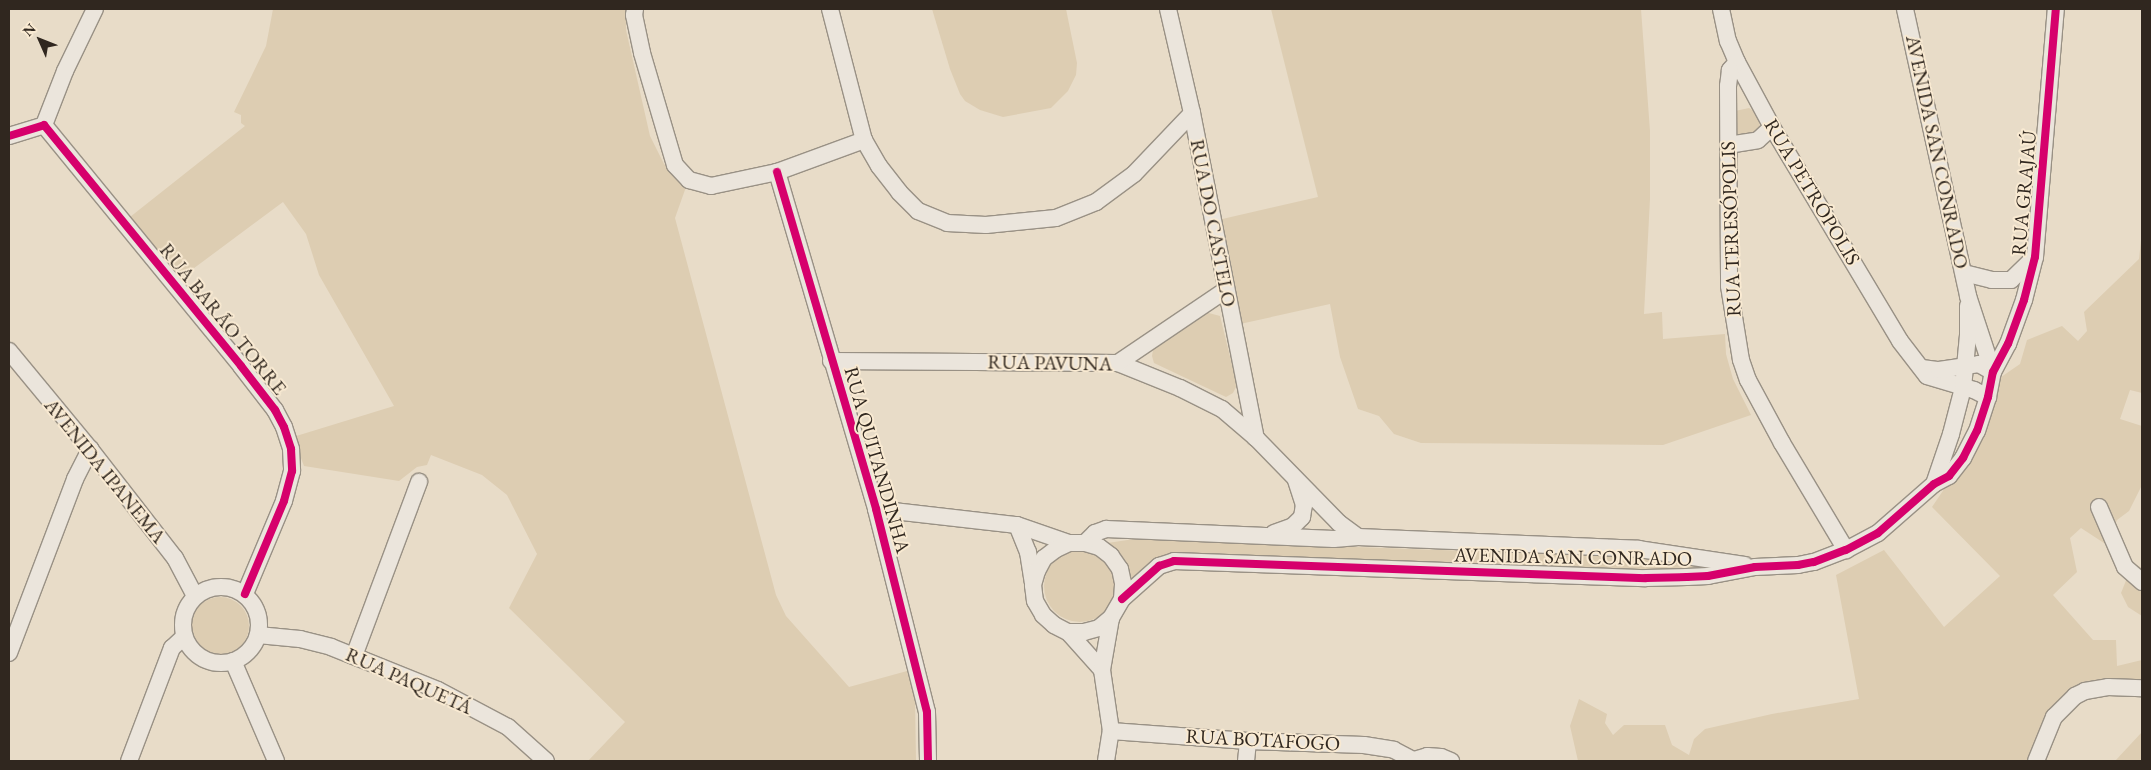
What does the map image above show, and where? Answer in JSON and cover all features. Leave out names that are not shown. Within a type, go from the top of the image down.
[{"type":"street","points":[[9,136],[44,125],[65,72],[95,9]]},
{"type":"street","points":[[635,9],[634,15],[642,53],[675,165],[689,180],[711,186],[777,172],[864,140]]},
{"type":"street","points":[[830,9],[864,140],[879,166],[899,192],[918,211],[947,223],[986,225],[1056,218],[1096,202],[1134,174],[1192,113]]},
{"type":"street","name":"RUA DO CASTELO","points":[[1168,9],[1192,113],[1256,438]]},
{"type":"street","name":"RUA PETRÓPOLIS","points":[[1721,9],[1728,41],[1736,62],[1772,127],[1900,341],[1927,376],[1974,390],[1988,397]]},
{"type":"street","name":"AVENIDA SAN CONRADO","points":[[1122,599],[1159,566],[1174,561],[1646,578],[1708,576],[1755,567],[1798,565],[1846,550],[1878,533],[1934,484],[1949,476],[1963,458],[1977,431],[1988,397],[1993,372],[1968,296],[1905,9]]},
{"type":"street","name":"RUA GRAJAÚ","points":[[1993,372],[2008,344],[2024,300],[2035,257],[2056,9]]},
{"type":"street","name":"RUA TERESÓPOLIS","points":[[1736,62],[1730,70],[1728,86],[1729,286],[1741,360],[1748,380],[1782,443],[1846,550]]},
{"type":"street","name":"RUA BARÃO TORRE","points":[[44,125],[241,366],[275,410],[284,427],[291,449],[292,471],[284,501],[245,594]]},
{"type":"street","points":[[1728,145],[1758,140],[1772,127]]},
{"type":"street","name":"RUA QUITANDINHA","points":[[777,172],[876,509],[927,712],[928,761]]},
{"type":"street","points":[[1964,273],[1992,280],[2011,280],[2035,257]]},
{"type":"street","points":[[2011,280],[2024,300]]},
{"type":"street","points":[[1118,363],[1226,290]]},
{"type":"street","name":"AVENIDA SAN CONRADO","points":[[1963,388],[1968,334],[1968,296]]},
{"type":"street","name":"AVENIDA IPANEMA","points":[[9,351],[90,449],[175,558],[195,596]]},
{"type":"street","name":"RUA PAVUNA","points":[[832,361],[1118,363],[1180,388],[1222,409],[1256,438],[1339,522],[1358,537]]},
{"type":"street","points":[[1920,368],[1939,370],[1979,364],[1993,372]]},
{"type":"street","points":[[1934,484],[1951,434],[1963,388]]},
{"type":"street","points":[[9,653],[75,479],[90,449]]},
{"type":"street","points":[[1270,534],[1293,526],[1302,517],[1304,504],[1295,478]]},
{"type":"street","points":[[354,656],[418,482]]},
{"type":"street","points":[[2099,506],[2125,567],[2142,582]]},
{"type":"street","points":[[876,509],[1017,525],[1077,543],[1099,547],[1116,562],[1124,583],[1122,599],[1111,618],[1102,670],[1111,731],[1106,761]]},
{"type":"street","points":[[1017,525],[1028,552],[1035,601],[1042,615],[1054,626],[1068,632],[1091,630],[1111,618]]},
{"type":"street","name":"AVENIDA SAN CONRADO","points":[[1077,543],[1106,529],[1334,538],[1358,537],[1639,549],[1755,567]]},
{"type":"street","points":[[1034,586],[1037,571],[1044,558],[1056,548],[1077,543]]},
{"type":"street","points":[[220,586],[236,589],[245,594],[257,612],[258,635],[249,651],[233,661],[215,662],[198,656],[189,648],[184,637],[183,615],[195,596],[204,590],[220,586]]},
{"type":"street","points":[[1068,632],[1102,670]]},
{"type":"street","name":"RUA PAQUETÁ","points":[[258,635],[300,639],[354,656],[438,690],[508,727],[546,761]]},
{"type":"street","points":[[129,761],[172,648],[184,637]]},
{"type":"street","points":[[233,661],[276,761]]},
{"type":"street","points":[[2036,761],[2054,717],[2075,696],[2085,691],[2108,687],[2142,688]]},
{"type":"street","name":"RUA BOTAFOGO","points":[[1111,731],[1248,741],[1364,745],[1394,750],[1412,760]]},
{"type":"street","points":[[1246,761],[1248,741]]},
{"type":"street","points":[[1412,760],[1427,756],[1441,757],[1451,761]]},
{"type":"shaded area","points":[[273,9],[626,9],[626,30],[650,136],[664,164],[686,187],[675,218],[776,595],[786,616],[849,687],[907,671],[915,698],[916,761],[588,761],[625,722],[509,608],[537,554],[507,495],[482,475],[431,455],[427,465],[417,467],[399,481],[304,466],[293,437],[394,406],[319,275],[306,234],[283,202],[178,280],[130,217],[245,126],[241,123],[241,115],[234,112],[266,46]]},
{"type":"shaded area","points":[[932,9],[1066,9],[1077,63],[1076,75],[1068,91],[1051,108],[1003,117],[980,110],[965,101],[960,94],[950,69]]},
{"type":"shaded area","points":[[1271,9],[1641,9],[1650,131],[1650,199],[1644,314],[1662,312],[1663,339],[1725,334],[1726,354],[1733,379],[1751,415],[1663,445],[1421,443],[1394,434],[1379,416],[1358,409],[1340,357],[1330,304],[1240,324],[1218,220],[1318,197]]},
{"type":"shaded area","points":[[1749,108],[1757,113],[1760,127],[1757,132],[1739,137],[1734,134],[1735,111]]},
{"type":"shaded area","points":[[2142,231],[2142,393],[2130,390],[2120,419],[2142,426],[2142,485],[2129,511],[2117,520],[2107,545],[2081,528],[2070,538],[2077,572],[2053,595],[2093,640],[2116,640],[2117,666],[2142,660],[2142,683],[2082,686],[2031,761],[1578,761],[1570,726],[1579,699],[1607,714],[1605,723],[1613,735],[1624,725],[1665,725],[1672,745],[1689,755],[1694,739],[1705,729],[1772,714],[1859,699],[1836,575],[1884,550],[1944,627],[2000,576],[1932,507],[1963,461],[1991,384],[2020,364],[2027,340],[2062,326],[2078,341],[2087,331],[2084,312],[2139,259]]},
{"type":"shaded area","points":[[1205,312],[1220,316],[1237,385],[1233,393],[1226,397],[1154,363],[1152,356],[1153,350]]},
{"type":"shaded area","points":[[1134,539],[1636,557],[1718,567],[1708,573],[1191,554],[1128,590],[1101,544]]},
{"type":"shaded area","points":[[1080,550],[1094,553],[1106,560],[1113,572],[1116,586],[1113,600],[1106,612],[1094,619],[1080,622],[1066,619],[1054,612],[1047,600],[1044,586],[1047,572],[1054,560],[1066,553]]},
{"type":"shaded area","points":[[2133,563],[2142,568],[2142,616],[2128,607],[2121,593]]},
{"type":"shaded area","points":[[214,597],[226,597],[241,605],[249,620],[249,632],[241,647],[226,655],[214,655],[199,647],[191,632],[191,620],[199,605]]},
{"type":"shaded area","points":[[2142,732],[2142,761],[2115,761]]},
{"type":"cycle path","points":[[1122,599],[1159,566],[1174,561],[1646,578],[1687,577],[1708,576],[1755,567],[1798,565],[1814,562],[1846,550],[1878,533],[1934,484],[1949,476],[1963,458],[1977,431],[1988,397],[1993,372],[2008,344],[2024,300],[2035,257],[2056,9]]},
{"type":"cycle path","points":[[9,136],[44,125],[241,366],[275,410],[284,427],[291,449],[292,471],[284,501],[245,594]]},
{"type":"cycle path","points":[[777,172],[876,509],[927,712],[928,761]]}]
